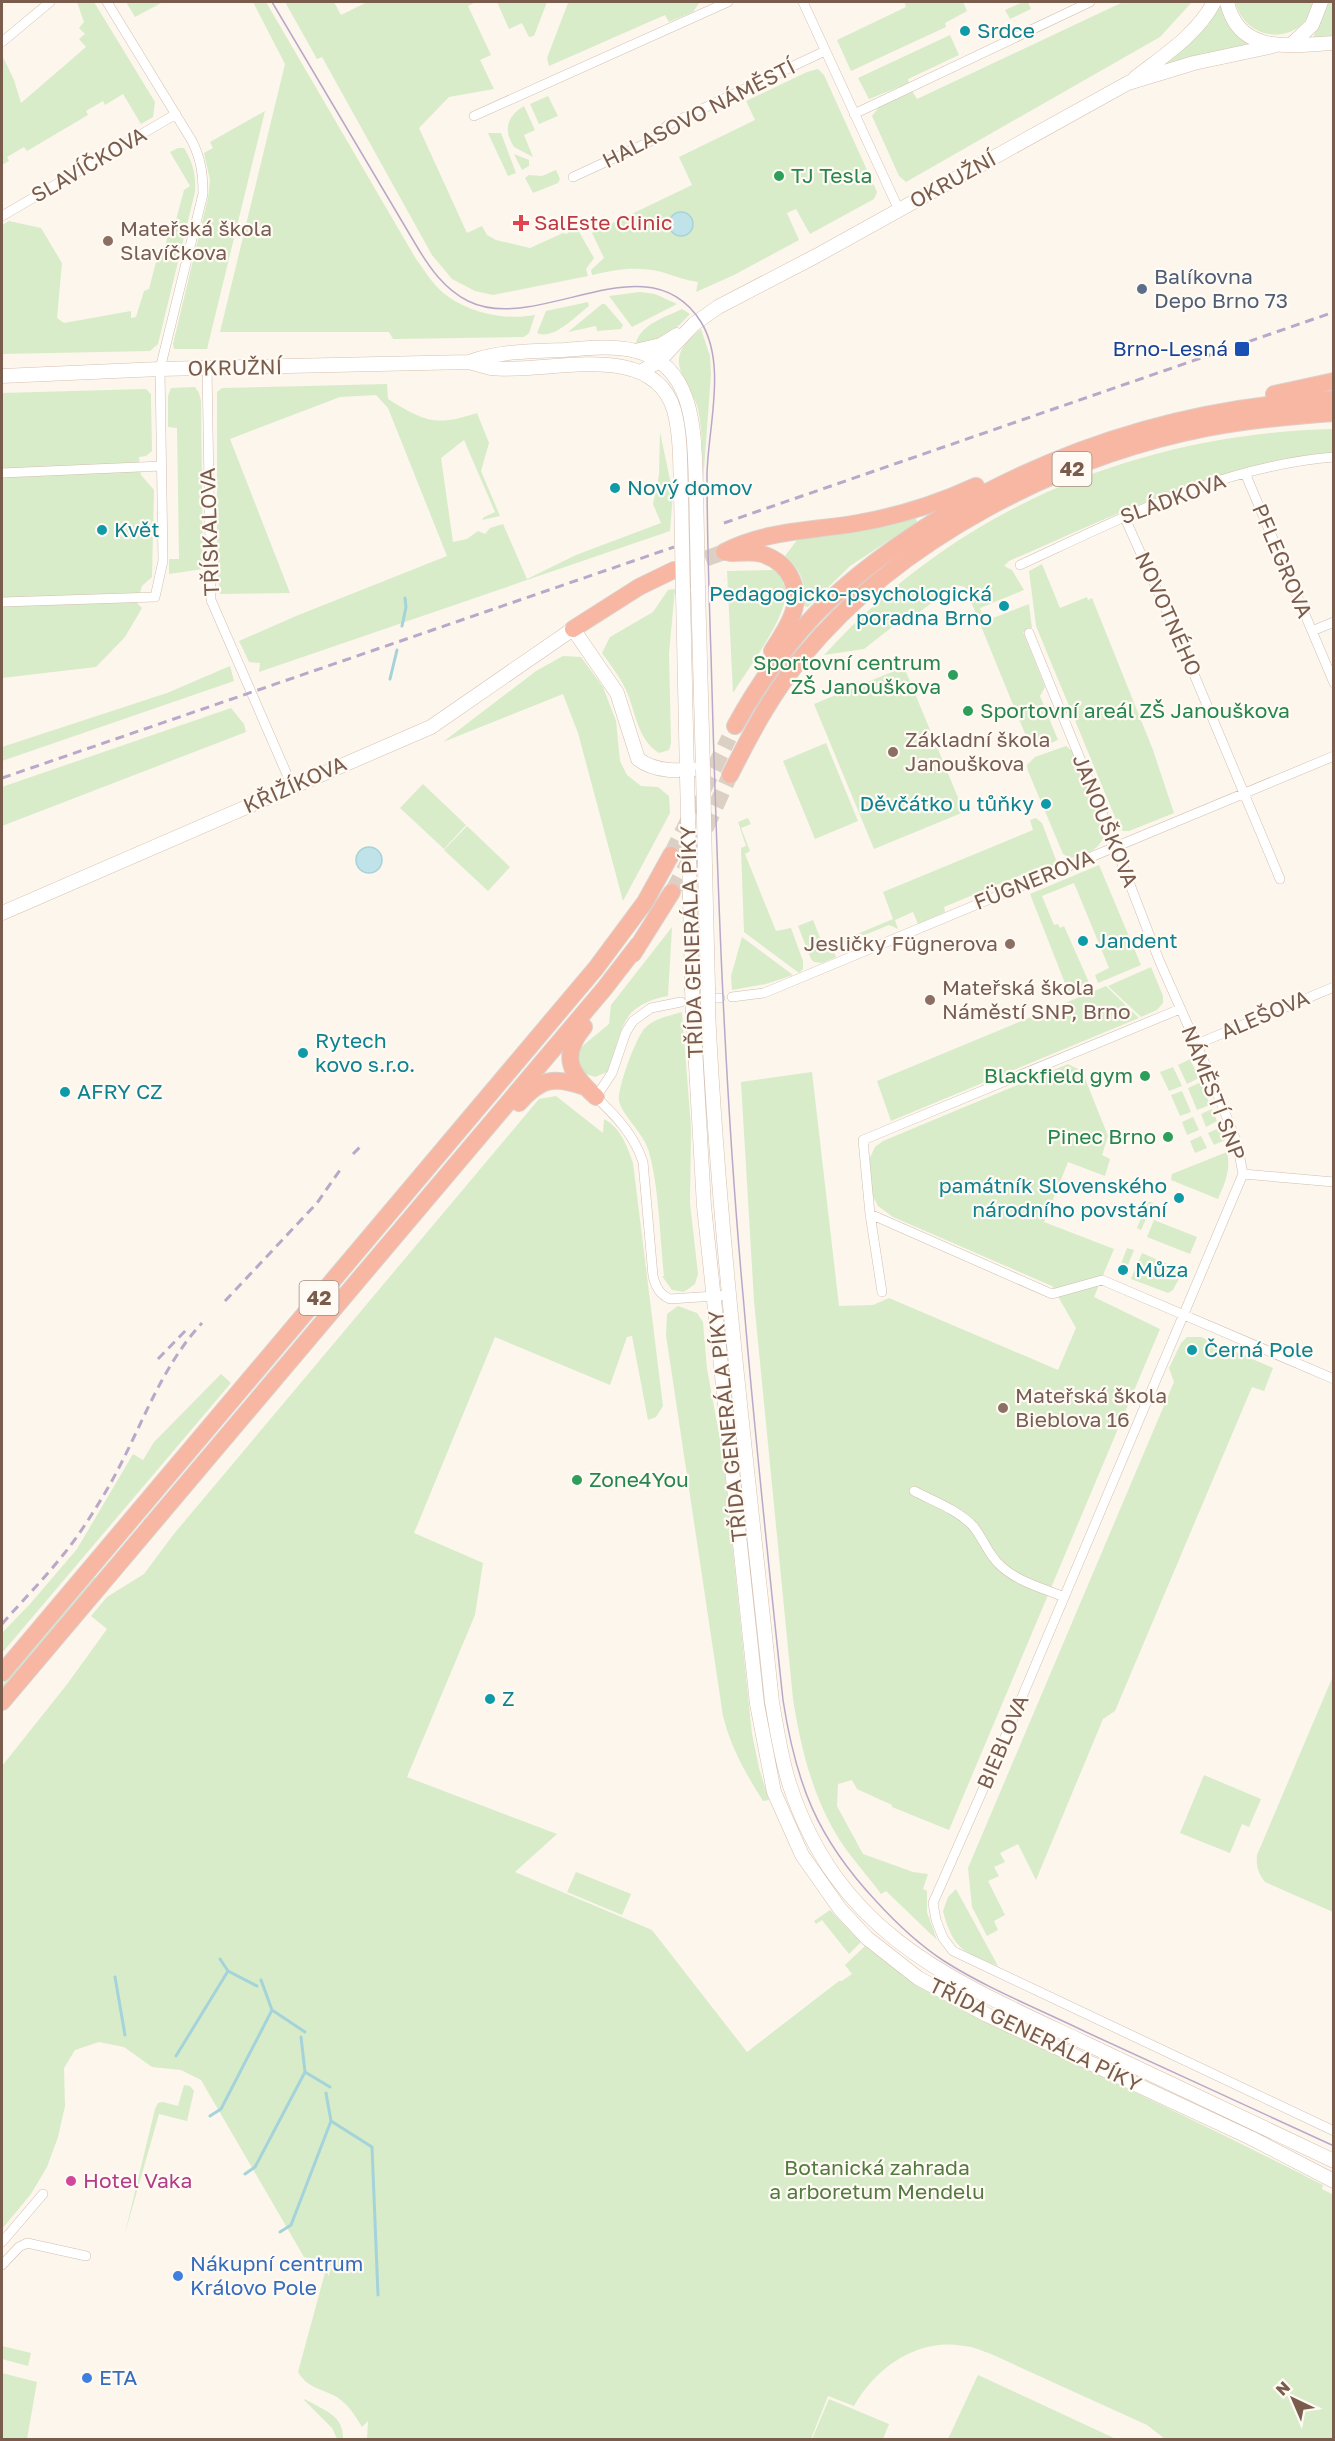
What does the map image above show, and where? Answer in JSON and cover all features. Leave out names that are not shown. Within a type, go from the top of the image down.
[{"type":"highway","name":"42","points":[[1196,416],[1242,400],[1334,381]]},
{"type":"highway","name":"42","points":[[1067,454],[1028,464],[919,510],[858,523],[769,535],[739,544],[724,552],[761,554],[773,560],[786,569],[796,592],[792,617],[758,676],[732,732],[764,677],[811,619],[864,570],[916,533],[979,495],[1067,454],[1120,435],[1196,416],[1291,401],[1334,399]]},
{"type":"highway","name":"42","points":[[730,775],[763,712],[819,638],[874,585],[959,526],[1029,488],[1127,450],[1207,429],[1295,416],[1334,413]]},
{"type":"highway","points":[[573,629],[639,587],[674,570]]},
{"type":"highway","name":"42","points":[[2,1673],[589,977],[639,910],[671,855]]},
{"type":"highway","name":"42","points":[[590,1092],[573,1070],[570,1048],[577,1035],[610,995],[672,892]]},
{"type":"highway","name":"42","points":[[2,1702],[638,945]]},
{"type":"highway","name":"42","points":[[456,1164],[496,1131],[523,1099],[540,1084],[557,1079],[590,1092]]},
{"type":"main road","points":[[1128,83],[1181,42],[1197,26],[1214,2]]},
{"type":"main road","points":[[1227,2],[1235,20],[1245,34],[1273,46]]},
{"type":"main road","points":[[1292,44],[1312,25],[1321,2]]},
{"type":"main road","name":"OKRUŽNÍ","points":[[2,376],[160,369],[469,362],[492,368],[598,365],[628,368],[640,372],[658,362],[694,324],[743,293],[899,210],[1128,83],[1194,63],[1273,46],[1334,43]]},
{"type":"main road","points":[[635,351],[661,345],[694,324]]},
{"type":"main road","points":[[677,380],[676,358],[682,336]]},
{"type":"main road","name":"OKRUŽNÍ","points":[[469,362],[491,354],[586,348],[635,351],[658,362]]},
{"type":"main road","points":[[658,362],[660,387]]},
{"type":"main road","name":"TŘÍDA GENERÁLA PÍKY","points":[[658,362],[677,380],[688,402],[693,424],[702,745],[692,771],[705,867],[713,999],[712,1104],[772,1702],[780,1748],[801,1817],[832,1873],[872,1920],[900,1945],[960,1983],[1334,2160]]},
{"type":"main road","name":"TŘÍDA GENERÁLA PÍKY","points":[[640,372],[660,387],[670,400],[676,419],[692,771],[690,897],[700,1150],[757,1704],[774,1792],[802,1855],[820,1882],[867,1938],[918,1978],[987,2015],[1251,2138],[1334,2181]]},
{"type":"main road","points":[[573,629],[613,685],[625,714],[638,759],[651,766],[692,771]]},
{"type":"main road","name":"KŘIŽÍKOVA","points":[[2,913],[431,727],[573,629]]},
{"type":"street","points":[[2,602],[155,597],[163,561],[160,369],[202,194],[203,174],[200,156],[107,2]]},
{"type":"street","points":[[474,116],[710,5],[728,2]]},
{"type":"street","points":[[803,2],[899,210]]},
{"type":"street","points":[[854,114],[1090,2]]},
{"type":"street","points":[[2,42],[48,3]]},
{"type":"street","name":"HALASOVO NÁMĚSTÍ","points":[[573,177],[649,142],[668,125],[825,51]]},
{"type":"street","name":"SLAVÍČKOVA","points":[[2,216],[176,114]]},
{"type":"street","name":"TŘÍSKALOVA","points":[[207,369],[211,600],[292,786]]},
{"type":"street","name":"SLÁDKOVA","points":[[1020,565],[1124,516],[1173,496],[1245,472],[1304,459],[1334,457]]},
{"type":"street","points":[[2,473],[162,466]]},
{"type":"street","name":"PFLEGROVA","points":[[1245,472],[1334,683]]},
{"type":"street","name":"NOVOTNÉHO","points":[[1124,516],[1180,641],[1280,879]]},
{"type":"street","points":[[1312,631],[1334,622]]},
{"type":"street","name":"JANOUŠKOVA","points":[[1029,633],[1180,1009]]},
{"type":"street","name":"FÜGNEROVA","points":[[732,997],[764,993],[1334,756]]},
{"type":"street","name":"ALEŠOVA","points":[[1197,1044],[1334,987]]},
{"type":"street","points":[[681,1002],[651,1008],[633,1021],[626,1032],[612,1073],[590,1092],[629,1133],[638,1146],[643,1162],[653,1276],[657,1288],[663,1296],[670,1299],[730,1295]]},
{"type":"street","name":"NÁMĚSTÍ SNP","points":[[882,1292],[870,1214],[863,1140],[1180,1009],[1197,1044],[1237,1143],[1243,1174],[1185,1314]]},
{"type":"street","points":[[1243,1174],[1334,1182]]},
{"type":"street","points":[[870,1214],[1052,1294],[1102,1280],[1334,1379]]},
{"type":"street","name":"BIEBLOVA","points":[[940,1887],[1185,1314]]},
{"type":"street","points":[[914,1491],[960,1515],[972,1525],[985,1541],[997,1563],[1009,1573],[1064,1597]]},
{"type":"street","name":"TŘÍDA GENERÁLA PÍKY","points":[[940,1887],[933,1903],[936,1920],[943,1938],[953,1952],[1334,2131]]},
{"type":"street","points":[[2,2242],[43,2194]]},
{"type":"street","points":[[2,2265],[18,2247],[27,2243],[86,2256]]},
{"type":"green space","points":[[77,2],[94,2],[155,102],[153,117],[141,124],[123,94],[105,105],[103,101],[86,111],[88,115],[27,151],[24,147],[7,157],[9,161],[2,165],[2,55],[14,80],[21,103],[86,47],[79,39],[85,34],[79,28],[84,22]]},
{"type":"green space","points":[[126,2],[163,2],[135,17]]},
{"type":"green space","points":[[253,2],[266,2],[416,259],[433,282],[449,297],[471,309],[510,317],[535,315],[529,333],[524,337],[393,339],[389,332],[220,332],[285,64]]},
{"type":"green space","points":[[285,2],[334,2],[341,15],[367,2],[476,2],[468,6],[491,55],[480,60],[494,89],[449,97],[419,128],[467,233],[482,226],[487,235],[496,240],[530,248],[563,233],[567,234],[574,223],[594,258],[586,269],[588,276],[493,295],[475,291],[452,279],[432,255],[322,57],[317,59]]},
{"type":"green space","points":[[497,2],[547,2],[534,36],[529,37],[522,23],[509,29]]},
{"type":"green space","points":[[700,2],[693,12],[669,22],[665,15],[549,66],[547,58],[568,3]]},
{"type":"green space","points":[[904,2],[963,2],[967,11],[945,23],[946,27],[851,71],[837,40],[906,7]]},
{"type":"green space","points":[[1028,2],[1031,9],[1010,19],[1005,10]]},
{"type":"green space","points":[[1123,2],[1192,2],[1160,37],[906,182],[899,176],[872,116],[879,107],[912,91],[917,99]]},
{"type":"green space","points":[[1235,2],[1314,2],[1308,16],[1299,27],[1288,33],[1275,35],[1251,26],[1241,16]]},
{"type":"green space","points":[[1327,2],[1333,2],[1333,36],[1313,38]]},
{"type":"green space","points":[[1220,5],[1236,34],[1246,42],[1246,46],[1158,67]]},
{"type":"green space","points":[[950,35],[959,55],[908,79],[909,83],[869,99],[858,78]]},
{"type":"green space","name":"TJ Tesla","points":[[818,69],[824,75],[877,192],[874,199],[810,234],[796,209],[787,213],[799,240],[734,275],[696,292],[698,282],[653,270],[627,269],[592,275],[591,270],[604,258],[592,233],[692,185],[679,157],[755,120],[746,101]]},
{"type":"green space","points":[[548,96],[558,116],[539,124],[530,104]]},
{"type":"green space","points":[[524,106],[535,130],[524,135],[533,157],[514,147],[509,135],[510,119]]},
{"type":"green space","points":[[265,111],[207,349],[174,349],[173,344],[208,198],[210,180],[204,153],[213,148],[210,142]]},
{"type":"green space","points":[[488,133],[501,133],[516,173],[508,176]]},
{"type":"green space","points":[[184,148],[190,158],[195,192],[158,344],[150,351],[2,354],[2,225],[9,221],[41,228],[62,263],[57,318],[64,323],[131,311],[131,318],[136,317],[144,291],[149,289],[157,258],[163,255],[171,223],[176,220],[184,190],[190,186],[170,152]]},
{"type":"green space","points":[[514,154],[529,160],[529,166],[522,170]]},
{"type":"green space","points":[[556,170],[560,179],[558,183],[533,193],[525,178],[529,175],[542,176]]},
{"type":"green space","points":[[640,292],[655,294],[677,304],[632,327],[609,296]]},
{"type":"green space","points":[[588,302],[589,306],[557,330],[543,335],[537,333],[546,311]]},
{"type":"green space","points":[[602,304],[605,304],[623,325],[621,329],[597,331],[596,326],[568,332]]},
{"type":"green space","points":[[682,309],[690,314],[666,336],[652,342],[636,343],[639,336],[649,326]]},
{"type":"green space","points":[[701,329],[710,356],[711,374],[703,483],[702,437],[698,409],[679,364],[682,349]]},
{"type":"green space","points":[[387,384],[388,399],[430,420],[450,420],[477,413],[489,443],[481,471],[500,516],[482,520],[495,512],[464,440],[441,458],[453,542],[467,539],[478,531],[485,534],[490,528],[503,524],[527,579],[576,555],[661,523],[653,504],[659,475],[660,432],[673,494],[670,531],[259,672],[260,663],[249,662],[239,641],[447,556],[388,408],[376,395],[340,397],[230,439],[290,593],[220,594],[217,567],[217,392],[222,388]]},
{"type":"green space","points":[[195,387],[201,401],[203,569],[169,574],[169,559],[179,559],[177,428],[168,427],[168,396],[171,388]]},
{"type":"green space","points":[[146,389],[151,394],[152,451],[146,456],[139,457],[141,475],[154,490],[152,577],[142,586],[137,603],[142,608],[125,637],[96,667],[2,678],[2,393]]},
{"type":"green space","points":[[1333,429],[1333,453],[1248,468],[1207,480],[1127,510],[1009,561],[1004,566],[1012,570],[1024,590],[980,608],[985,621],[1029,604],[1032,628],[1023,632],[1045,687],[1040,696],[1058,740],[1037,749],[1030,746],[965,587],[955,585],[908,621],[905,617],[864,649],[824,655],[879,601],[924,564],[984,525],[1030,500],[1078,479],[1178,448],[1230,438]]},
{"type":"green space","points":[[916,518],[917,522],[850,566],[808,607],[804,606],[802,578],[785,556],[800,536]]},
{"type":"green space","points":[[1042,564],[1060,608],[1087,597],[1088,600],[1092,598],[1153,750],[1174,813],[1129,831],[1123,831],[1119,827],[1036,626],[1029,571]]},
{"type":"green space","points":[[774,570],[785,588],[784,606],[772,631],[733,693],[727,571]]},
{"type":"green space","points":[[675,589],[669,653],[671,743],[669,750],[659,753],[651,747],[640,731],[623,684],[602,653],[610,637],[653,612],[668,590]]},
{"type":"green space","points":[[563,656],[581,657],[603,687],[616,721],[620,761],[627,775],[641,786],[658,787],[669,796],[670,813],[623,901],[578,733],[563,694],[443,742],[536,671]]},
{"type":"green space","points":[[230,666],[234,681],[2,761],[2,747],[167,693]]},
{"type":"green space","points":[[904,667],[964,812],[874,849],[814,704]]},
{"type":"green space","points":[[231,708],[244,724],[246,732],[2,826],[2,787]]},
{"type":"green space","points":[[826,743],[858,821],[815,839],[783,761]]},
{"type":"green space","points":[[1066,746],[1072,751],[1105,830],[1101,842],[1093,850],[1070,858],[1063,854],[1027,765],[1035,757]]},
{"type":"green space","points":[[423,784],[466,825],[444,849],[400,808]]},
{"type":"green space","points":[[748,818],[751,824],[741,828],[750,851],[745,854],[776,931],[791,928],[803,961],[803,969],[799,973],[744,932],[741,848],[746,846],[738,822]]},
{"type":"green space","points":[[1036,818],[1042,823],[1056,860],[1054,865],[1047,869],[1045,865],[944,907],[945,912],[918,924],[913,912],[895,920],[898,929],[889,925],[833,948],[836,957],[822,963],[811,959],[798,926],[813,920],[824,948],[893,919],[883,892],[1033,830],[1030,820]]},
{"type":"green space","points":[[467,826],[510,867],[488,891],[444,850]]},
{"type":"green space","points":[[1099,865],[1141,965],[1098,983],[1095,975],[1109,968],[1074,883],[1042,896],[1054,925],[1058,924],[1060,928],[1064,926],[1091,987],[1070,996],[1030,894]]},
{"type":"green space","points":[[672,927],[668,996],[651,1000],[639,1006],[631,1014],[620,1033],[607,1072],[595,1077],[583,1073],[577,1061],[580,1048],[609,1024],[611,1005]]},
{"type":"green space","points":[[742,937],[793,975],[766,984],[732,990],[731,976]]},
{"type":"green space","points":[[1151,967],[1163,996],[1163,1003],[1157,1010],[1141,1017],[1108,986]]},
{"type":"green space","points":[[1106,986],[1139,1018],[891,1121],[877,1081]]},
{"type":"green space","points":[[682,1012],[691,1127],[690,1203],[698,1274],[695,1284],[684,1292],[672,1290],[662,1276],[664,1276],[657,1197],[649,1152],[643,1138],[619,1101],[624,1075],[641,1033],[653,1022]]},
{"type":"green space","points":[[1190,1059],[1199,1078],[1187,1084],[1178,1065]]},
{"type":"green space","points":[[1068,1064],[1082,1071],[1108,1136],[1102,1155],[1110,1159],[1105,1176],[1068,1162],[1044,1222],[1114,1249],[1094,1297],[1160,1329],[949,1830],[892,1807],[857,1789],[852,1780],[838,1784],[837,1806],[863,1854],[913,1872],[928,1874],[923,1889],[927,1891],[927,1912],[937,1940],[886,1891],[881,1894],[841,1842],[831,1826],[816,1791],[800,1736],[793,1699],[754,1301],[741,1082],[812,1072],[839,1306],[873,1305],[889,1298],[1058,1370],[1076,1328],[1052,1286],[893,1217],[878,1206],[872,1194],[869,1160],[875,1147],[883,1141]]},
{"type":"green space","points":[[1173,1067],[1182,1086],[1169,1091],[1160,1072]]},
{"type":"green space","points":[[1201,1082],[1210,1105],[1197,1110],[1188,1088]]},
{"type":"green space","points":[[1182,1091],[1191,1112],[1180,1116],[1171,1095]]},
{"type":"green space","name":"Botanická zahrada a arboretum Mendelu","points":[[556,1096],[603,1133],[604,1119],[615,1127],[623,1138],[633,1163],[663,1406],[656,1417],[648,1420],[632,1336],[627,1337],[610,1385],[495,1337],[414,1533],[483,1563],[475,1615],[407,1777],[557,1834],[515,1872],[652,1930],[747,2052],[839,1981],[852,1974],[845,1965],[866,1945],[917,1983],[972,2014],[1323,2185],[1322,2189],[1334,2195],[1333,2439],[1165,2439],[1147,2425],[991,2354],[972,2347],[948,2344],[931,2346],[900,2358],[874,2379],[854,2406],[828,2396],[811,2439],[367,2439],[368,2421],[362,2427],[342,2401],[309,2384],[298,2372],[326,2269],[328,2268],[328,2277],[332,2266],[304,2257],[201,2080],[181,2070],[152,2067],[124,2047],[99,2042],[75,2050],[64,2068],[65,2106],[58,2137],[47,2167],[31,2194],[2,2229],[2,1766],[68,1683],[107,1629],[91,1616],[107,1597],[144,1574],[173,1535],[539,1099]]},
{"type":"green space","points":[[1212,1109],[1217,1121],[1206,1127],[1201,1114]]},
{"type":"green space","points":[[1193,1117],[1199,1130],[1187,1135],[1182,1122]]},
{"type":"green space","points":[[1219,1128],[1225,1140],[1214,1145],[1208,1133]]},
{"type":"green space","points":[[1201,1136],[1207,1148],[1195,1153],[1190,1141]]},
{"type":"green space","points":[[1227,1152],[1228,1171],[1218,1199],[1171,1180],[1172,1174]]},
{"type":"green space","points":[[1148,1201],[1153,1203],[1141,1230],[1137,1228]]},
{"type":"green space","points":[[1154,1220],[1197,1237],[1190,1254],[1147,1237]]},
{"type":"green space","points":[[1127,1248],[1134,1250],[1124,1275],[1118,1272]]},
{"type":"green space","points":[[1142,1253],[1183,1271],[1173,1290],[1168,1293],[1131,1279]]},
{"type":"green space","points":[[678,1306],[697,1313],[703,1322],[707,1369],[723,1455],[752,1734],[769,1800],[763,1801],[745,1771],[730,1739],[723,1716],[666,1335],[667,1314]]},
{"type":"green space","points":[[1187,1337],[1201,1337],[1273,1368],[1264,1391],[1252,1387],[1115,1711],[1103,1719],[1036,1880],[1018,1844],[1000,1853],[1005,1862],[994,1867],[999,1876],[988,1881],[1005,1915],[994,1921],[998,1930],[987,1936],[972,1907],[968,1868],[1174,1382],[1169,1368],[1181,1343]]},
{"type":"green space","points":[[221,1374],[231,1383],[2,1653],[2,1633],[77,1549],[133,1454],[143,1460],[154,1442]]},
{"type":"green space","points":[[95,1577],[96,1579],[2,1693],[2,1685]]},
{"type":"green space","points":[[1333,1676],[1333,1912],[1265,1882],[1258,1869],[1257,1855]]},
{"type":"green space","points":[[1204,1775],[1261,1799],[1249,1827],[1242,1824],[1230,1853],[1180,1833]]},
{"type":"green space","points":[[576,1872],[631,1894],[622,1915],[567,1892]]},
{"type":"green space","points":[[956,1889],[998,1966],[968,1953],[951,1934],[943,1911],[948,1897]]},
{"type":"green space","points":[[830,1910],[861,1942],[849,1954],[822,1920],[816,1924],[814,1921]]},
{"type":"green space","points":[[184,2085],[190,2086],[194,2091],[187,2121],[159,2114],[124,2237],[155,2109],[158,2103],[163,2102],[178,2106]]},
{"type":"green space","points":[[2,2346],[31,2353],[28,2366],[2,2359]]},
{"type":"green space","points":[[2,2373],[37,2382],[27,2439],[2,2439]]},
{"type":"green space","points":[[978,2375],[1116,2439],[948,2439]]},
{"type":"green space","points":[[305,2399],[336,2418],[340,2424],[343,2439],[337,2439],[332,2428]]},
{"type":"green space","points":[[829,2399],[889,2424],[883,2439],[812,2439]]},
{"type":"water","points":[[681,212],[690,215],[693,224],[690,233],[681,236],[672,233],[669,224],[672,215]]},
{"type":"water","points":[[369,847],[378,851],[382,860],[378,869],[369,873],[360,869],[356,860],[360,851]]},
{"type":"waterway","points":[[402,626],[406,607],[405,598]]},
{"type":"waterway","points":[[390,679],[397,650]]},
{"type":"waterway","points":[[176,2056],[228,1971],[220,1959]]},
{"type":"waterway","points":[[228,1971],[257,1986]]},
{"type":"waterway","points":[[115,1977],[125,2035]]},
{"type":"waterway","points":[[210,2116],[221,2109],[272,2010],[261,1980]]},
{"type":"waterway","points":[[272,2010],[305,2032]]},
{"type":"waterway","points":[[245,2174],[255,2167],[305,2072],[301,2037]]},
{"type":"waterway","points":[[305,2072],[330,2087]]},
{"type":"waterway","points":[[280,2232],[291,2225],[331,2121],[326,2093]]},
{"type":"waterway","points":[[331,2121],[372,2147],[378,2295]]},
{"type":"tunnel","points":[[683,567],[724,552]]},
{"type":"tunnel","points":[[671,855],[729,738]]},
{"type":"tunnel","points":[[672,892],[698,845],[730,775]]},
{"type":"tram line","points":[[272,2],[421,253],[438,277],[459,296],[468,301],[496,308],[526,307],[622,287],[652,288],[679,298],[701,322],[709,339],[715,376],[707,474],[709,587],[719,899],[731,1144],[753,1405],[783,1700],[795,1758],[812,1808],[838,1855],[856,1878],[900,1926],[944,1961],[978,1981],[1334,2146]]},
{"type":"railway","points":[[724,523],[1334,312]]},
{"type":"railway","points":[[2,778],[674,547]]},
{"type":"railway","points":[[353,1154],[362,1145]]},
{"type":"railway","points":[[225,1301],[317,1203],[340,1170]]},
{"type":"railway","points":[[2,1624],[56,1564],[87,1522],[109,1486],[174,1360],[202,1323]]},
{"type":"railway","points":[[158,1359],[187,1329]]},
{"type":"place","name":"Srdce","points":[[965,31]]},
{"type":"place","name":"TJ Tesla","points":[[779,176]]},
{"type":"place","name":"SalEste Clinic","points":[[521,223]]},
{"type":"place","name":"Mateřská škola Slavíčkova","points":[[108,241]]},
{"type":"place","name":"Balíkovna Depo Brno 73","points":[[1142,289]]},
{"type":"place","name":"Brno-Lesná","points":[[1242,349]]},
{"type":"place","name":"Nový domov","points":[[615,488]]},
{"type":"place","name":"Květ","points":[[102,530]]},
{"type":"place","name":"Pedagogicko-psychologická poradna Brno","points":[[1004,606]]},
{"type":"place","name":"Sportovní centrum ZŠ Janouškova","points":[[953,675]]},
{"type":"place","name":"Sportovní areál ZŠ Janouškova","points":[[968,711]]},
{"type":"place","name":"Základní škola Janouškova","points":[[893,752]]},
{"type":"place","name":"Děvčátko u tůňky","points":[[1046,804]]},
{"type":"place","name":"Jandent","points":[[1083,941]]},
{"type":"place","name":"Jesličky Fügnerova","points":[[1010,944]]},
{"type":"place","name":"Mateřská škola Náměstí SNP, Brno","points":[[930,1000]]},
{"type":"place","name":"Rytech kovo s.r.o.","points":[[303,1053]]},
{"type":"place","name":"Blackfield gym","points":[[1145,1076]]},
{"type":"place","name":"AFRY CZ","points":[[65,1092]]},
{"type":"place","name":"Pinec Brno","points":[[1168,1137]]},
{"type":"place","name":"památník Slovenského národního povstání","points":[[1179,1198]]},
{"type":"place","name":"Můza","points":[[1123,1270]]},
{"type":"place","name":"Černá Pole","points":[[1192,1350]]},
{"type":"place","name":"Mateřská škola Bieblova 16","points":[[1003,1408]]},
{"type":"place","name":"Zone4You","points":[[577,1480]]},
{"type":"place","name":"Z","points":[[490,1699]]},
{"type":"place","name":"Hotel Vaka","points":[[71,2181]]},
{"type":"place","name":"Nákupní centrum Královo Pole","points":[[178,2276]]},
{"type":"place","name":"ETA","points":[[87,2378]]}]
